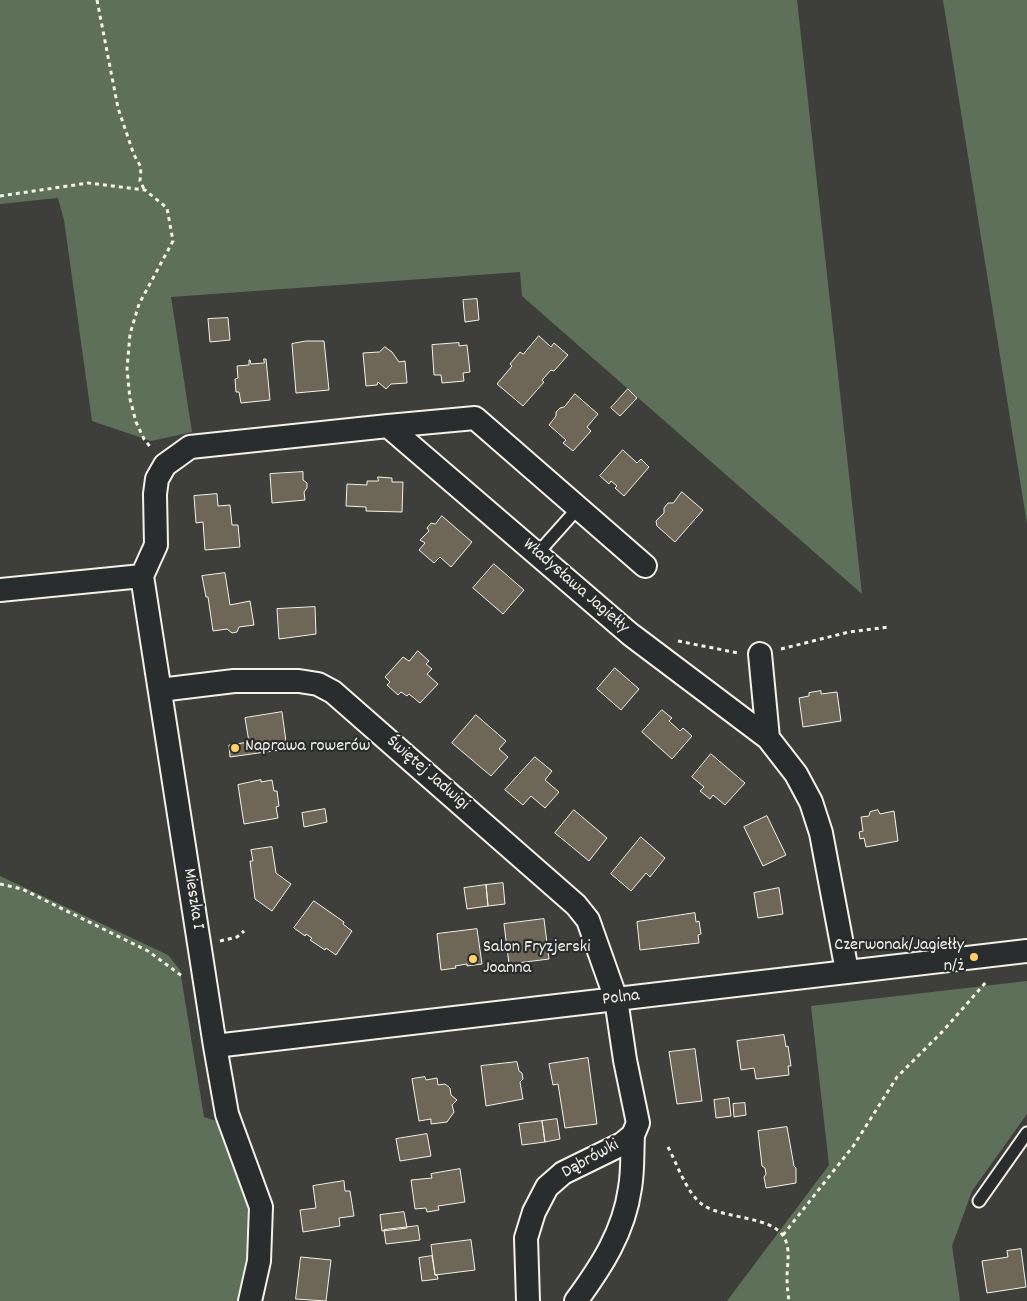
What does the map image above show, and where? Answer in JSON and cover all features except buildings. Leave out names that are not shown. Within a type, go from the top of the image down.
[{"type":"street","points":[[0,590],[142,576],[156,545],[155,494],[157,479],[165,465],[190,447],[475,418],[644,566]]},
{"type":"street","name":"Władysława Jagiełły","points":[[388,426],[630,634],[768,738],[796,774],[811,802],[821,833],[848,971]]},
{"type":"street","name":"Mieszka I","points":[[142,576],[227,1114],[260,1207],[259,1261],[250,1301]]},
{"type":"street","points":[[760,654],[768,738]]},
{"type":"street","name":"Świętej Jadwigi","points":[[160,690],[234,681],[299,680],[318,684],[333,692],[576,905],[588,920],[616,999]]},
{"type":"street","name":"Polna","points":[[215,1046],[1027,951]]},
{"type":"street","name":"Dąbrówki","points":[[576,1301],[600,1268],[619,1231],[630,1189],[633,1135],[638,1123],[625,1060],[616,999]]},
{"type":"street","name":"Dąbrówki","points":[[528,1301],[526,1238],[534,1212],[547,1187],[563,1173],[622,1144],[633,1135]]},
{"type":"lane","points":[[537,554],[578,508]]},
{"type":"lane","points":[[979,1201],[1027,1133]]},
{"type":"path","points":[[98,0],[118,108],[134,155],[141,168],[140,181],[145,190],[166,208],[173,241],[139,304],[130,334],[128,369],[130,399],[136,422],[144,439],[165,465]]},
{"type":"path","points":[[0,196],[88,183],[145,190]]},
{"type":"path","points":[[0,884],[22,889],[148,951],[184,977]]},
{"type":"path","points":[[783,1235],[854,1145],[897,1077],[943,1031],[987,980]]},
{"type":"path","points":[[668,1147],[687,1186],[702,1205],[716,1212],[769,1225],[783,1235],[788,1248],[787,1280],[789,1301]]},
{"type":"green space","points":[[0,0],[797,0],[862,594],[522,296],[520,272],[171,297],[192,432],[151,441],[92,421],[64,220],[58,198],[0,204]]},
{"type":"green space","points":[[943,0],[1027,0],[1027,524]]},
{"type":"green space","points":[[0,876],[168,955],[180,970],[204,1117],[219,1122],[242,1178],[249,1202],[252,1224],[251,1246],[242,1301],[0,1301]]},
{"type":"green space","points":[[1027,981],[1027,1114],[972,1191],[952,1246],[960,1301],[727,1301],[829,1165],[811,1006]]},
{"type":"place","name":"Naprawa rowerów","points":[[235,748]]},
{"type":"place","name":"Czerwonak/Jagiełły n/ż","points":[[974,957]]},
{"type":"place","name":"Salon Fryzjerski Joanna","points":[[473,959]]}]
